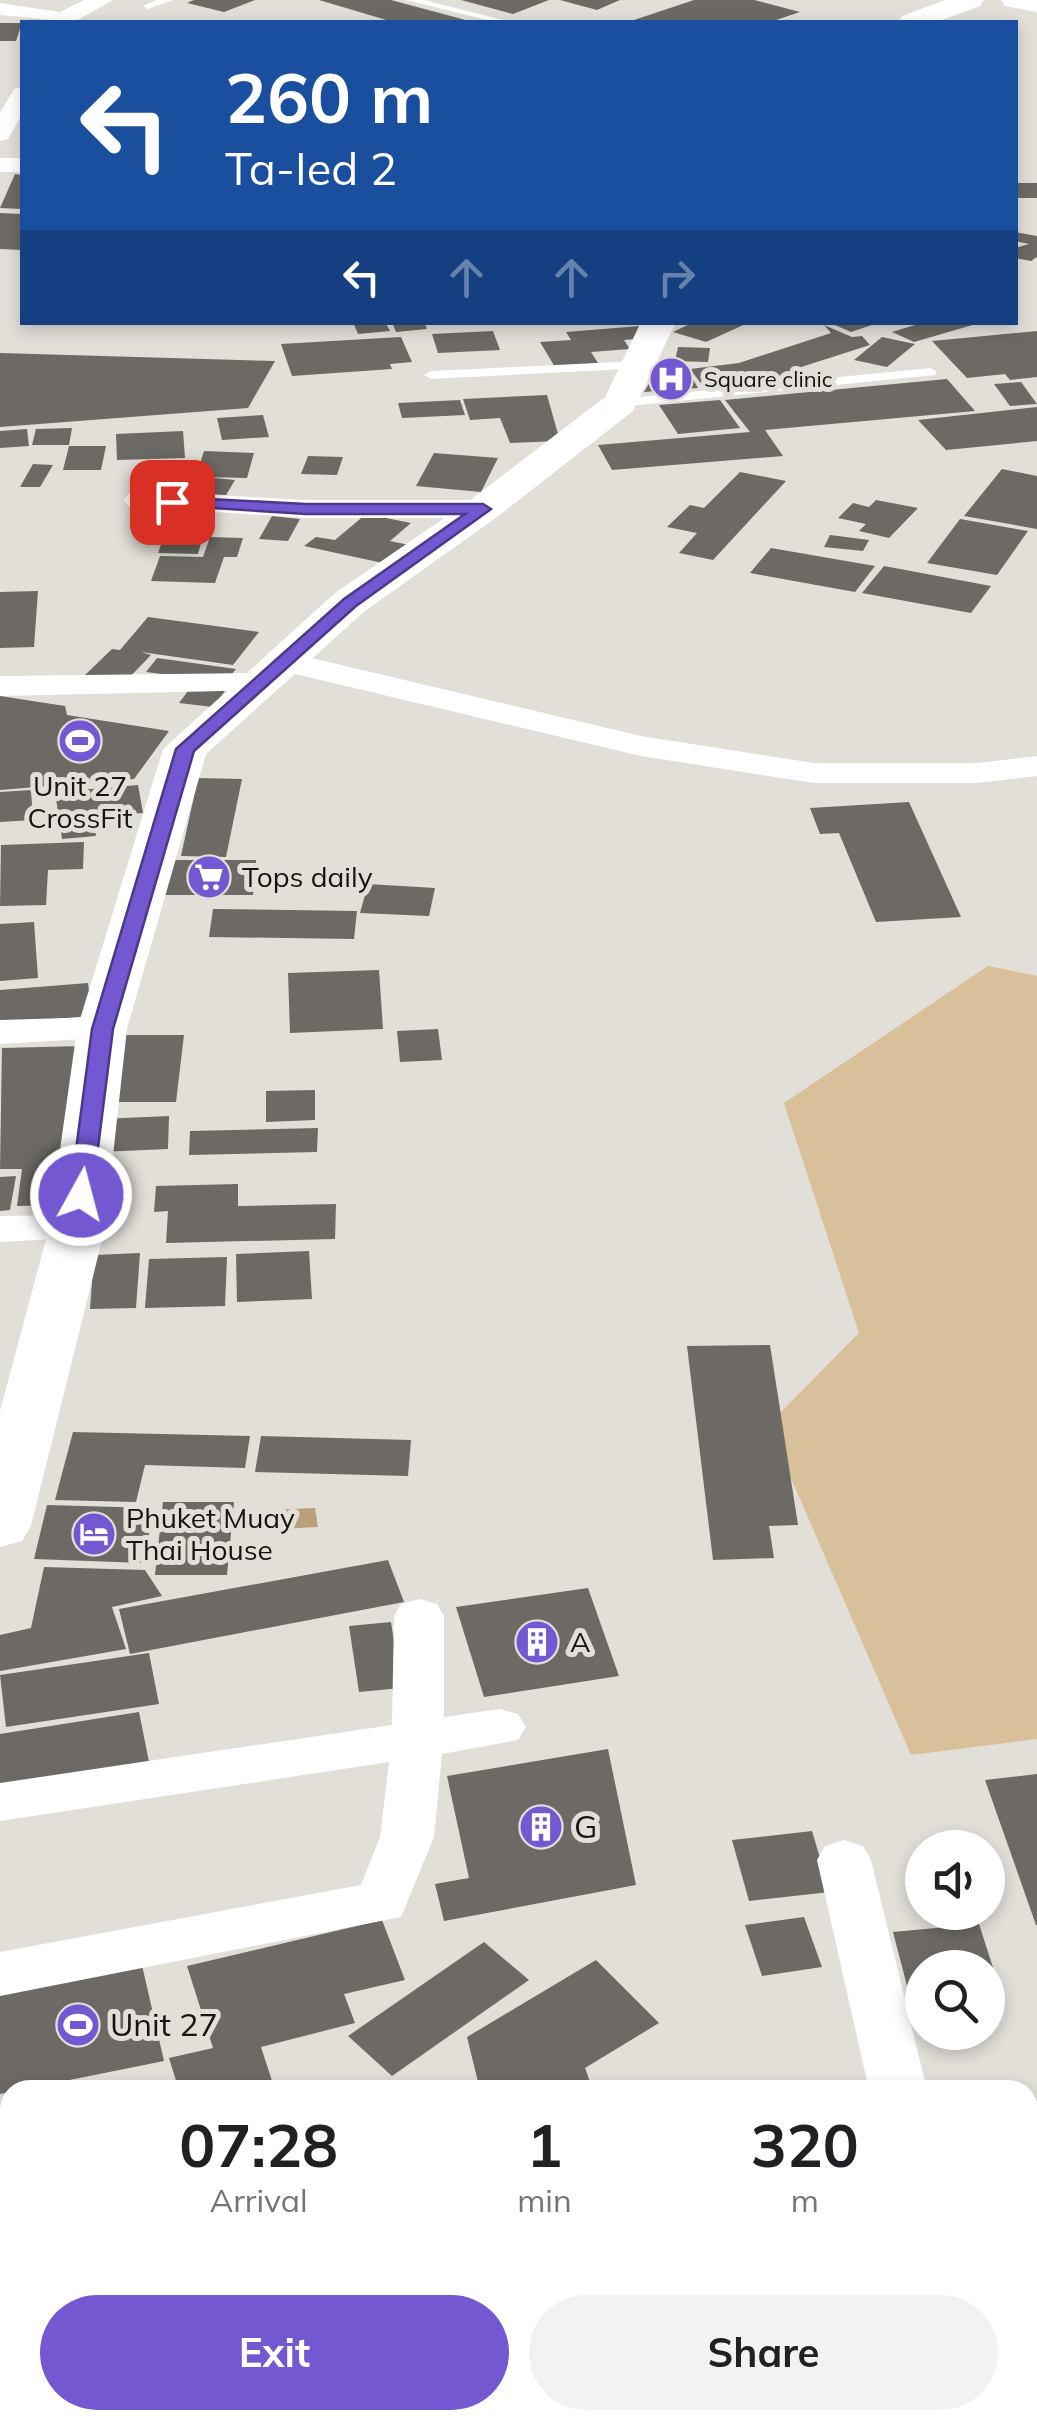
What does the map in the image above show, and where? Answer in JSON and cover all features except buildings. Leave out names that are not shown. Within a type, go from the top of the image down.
[{"type":"street","points":[[0,9],[64,20],[102,0]]},
{"type":"street","points":[[917,20],[970,0]]},
{"type":"street","points":[[1015,0],[1037,4]]},
{"type":"street","points":[[0,134],[20,98]]},
{"type":"street","points":[[0,1526],[10,1440],[76,1228],[102,1029],[185,749],[350,602],[483,509],[630,384],[658,325]]},
{"type":"street","points":[[139,500],[306,509],[483,509]]},
{"type":"street","points":[[0,686],[270,672],[641,746],[814,773],[977,772],[1037,766]]},
{"type":"street","points":[[0,1032],[102,1029]]},
{"type":"street","points":[[0,1229],[76,1228]]},
{"type":"street","points":[[0,1974],[382,1902],[408,1837],[418,1737],[419,1616]]},
{"type":"street","points":[[0,1802],[500,1727]]},
{"type":"street","points":[[844,1860],[896,2080]]},
{"type":"lane","points":[[148,6],[168,0]]},
{"type":"lane","points":[[411,0],[497,20]]},
{"type":"lane","points":[[432,375],[630,384],[930,372]]},
{"type":"shaded area","points":[[988,966],[1037,976],[1037,1739],[911,1755],[768,1425],[859,1333],[784,1103]]},
{"type":"shaded area","points":[[315,1508],[318,1527],[239,1531],[239,1511]]},
{"type":"place","name":"Square clinic","points":[[671,379]]},
{"type":"place","name":"Unit 27 CrossFit","points":[[80,741]]},
{"type":"place","name":"Tops daily","points":[[209,877]]},
{"type":"place","name":"Phuket Muay Thai House","points":[[94,1534]]},
{"type":"place","name":"A","points":[[537,1642]]},
{"type":"place","name":"G","points":[[541,1827]]},
{"type":"place","name":"Unit 27","points":[[78,2025]]},
{"type":"route","points":[[81,1195],[102,1029],[185,749],[350,602],[483,509],[306,509],[172,502]]}]
